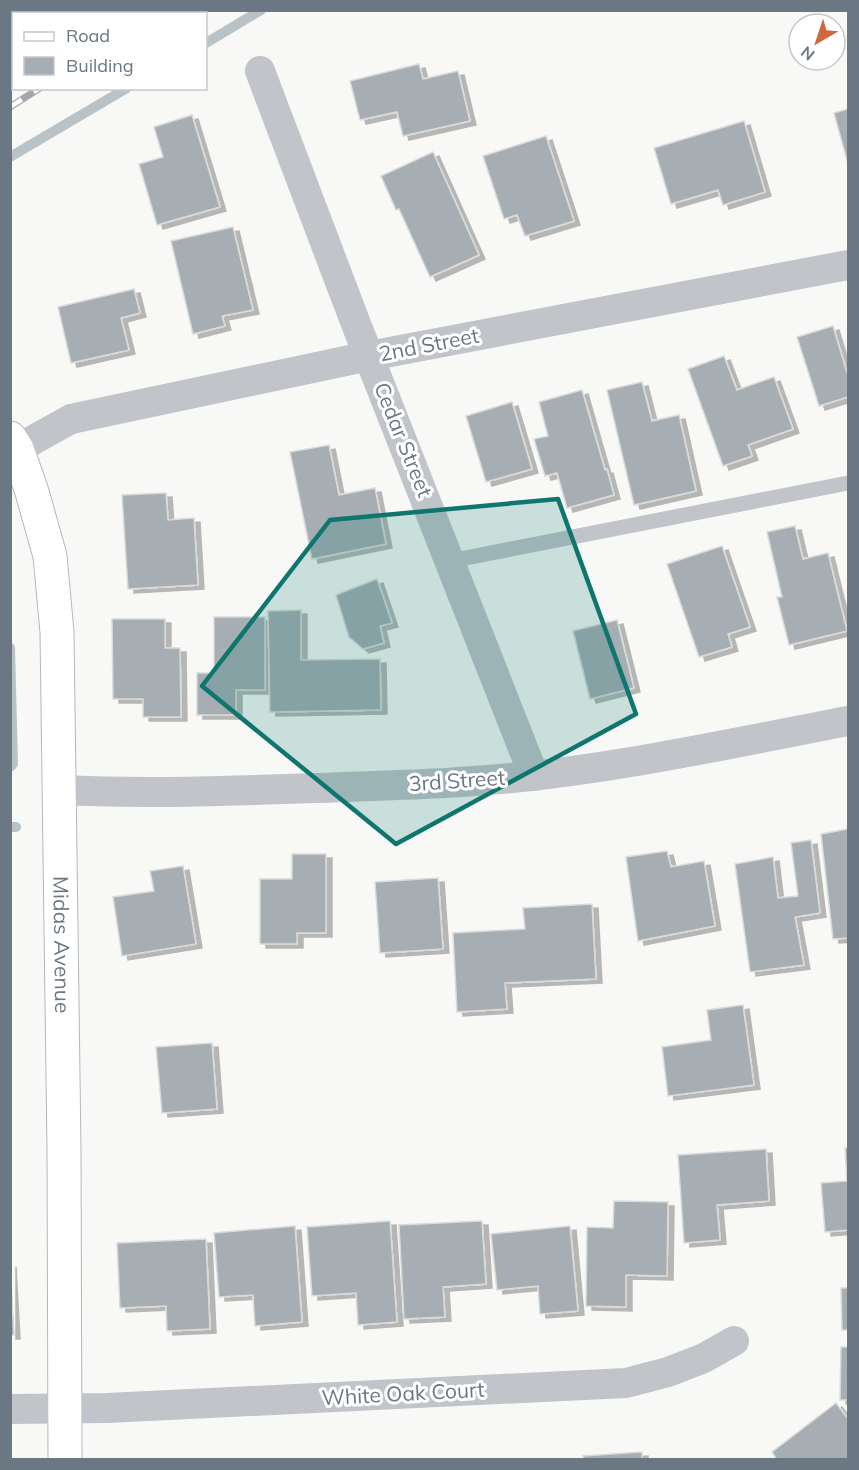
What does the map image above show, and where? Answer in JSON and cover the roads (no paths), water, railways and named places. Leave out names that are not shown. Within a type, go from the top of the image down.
[{"type":"street","name":"Cedar Street","points":[[260,71],[534,776]]},
{"type":"street","name":"2nd Street","points":[[14,444],[71,419],[369,356],[849,265]]},
{"type":"street","name":"Midas Avenue","points":[[14,444],[32,492],[50,556],[57,632],[64,1138],[65,1460]]},
{"type":"street","name":"3rd Street","points":[[60,790],[188,793],[466,782],[534,776],[632,762],[849,721]]},
{"type":"street","name":"White Oak Court","points":[[10,1409],[131,1407],[626,1383],[695,1362],[734,1341]]},
{"type":"lane","points":[[450,561],[849,483]]},
{"type":"waterway","points":[[207,42],[261,10]]},
{"type":"waterway","points":[[10,157],[124,90]]},
{"type":"waterway","points":[[10,648],[13,764],[10,767]]},
{"type":"waterway","points":[[10,827],[16,827]]},
{"type":"railway","points":[[10,107],[37,90]]}]
